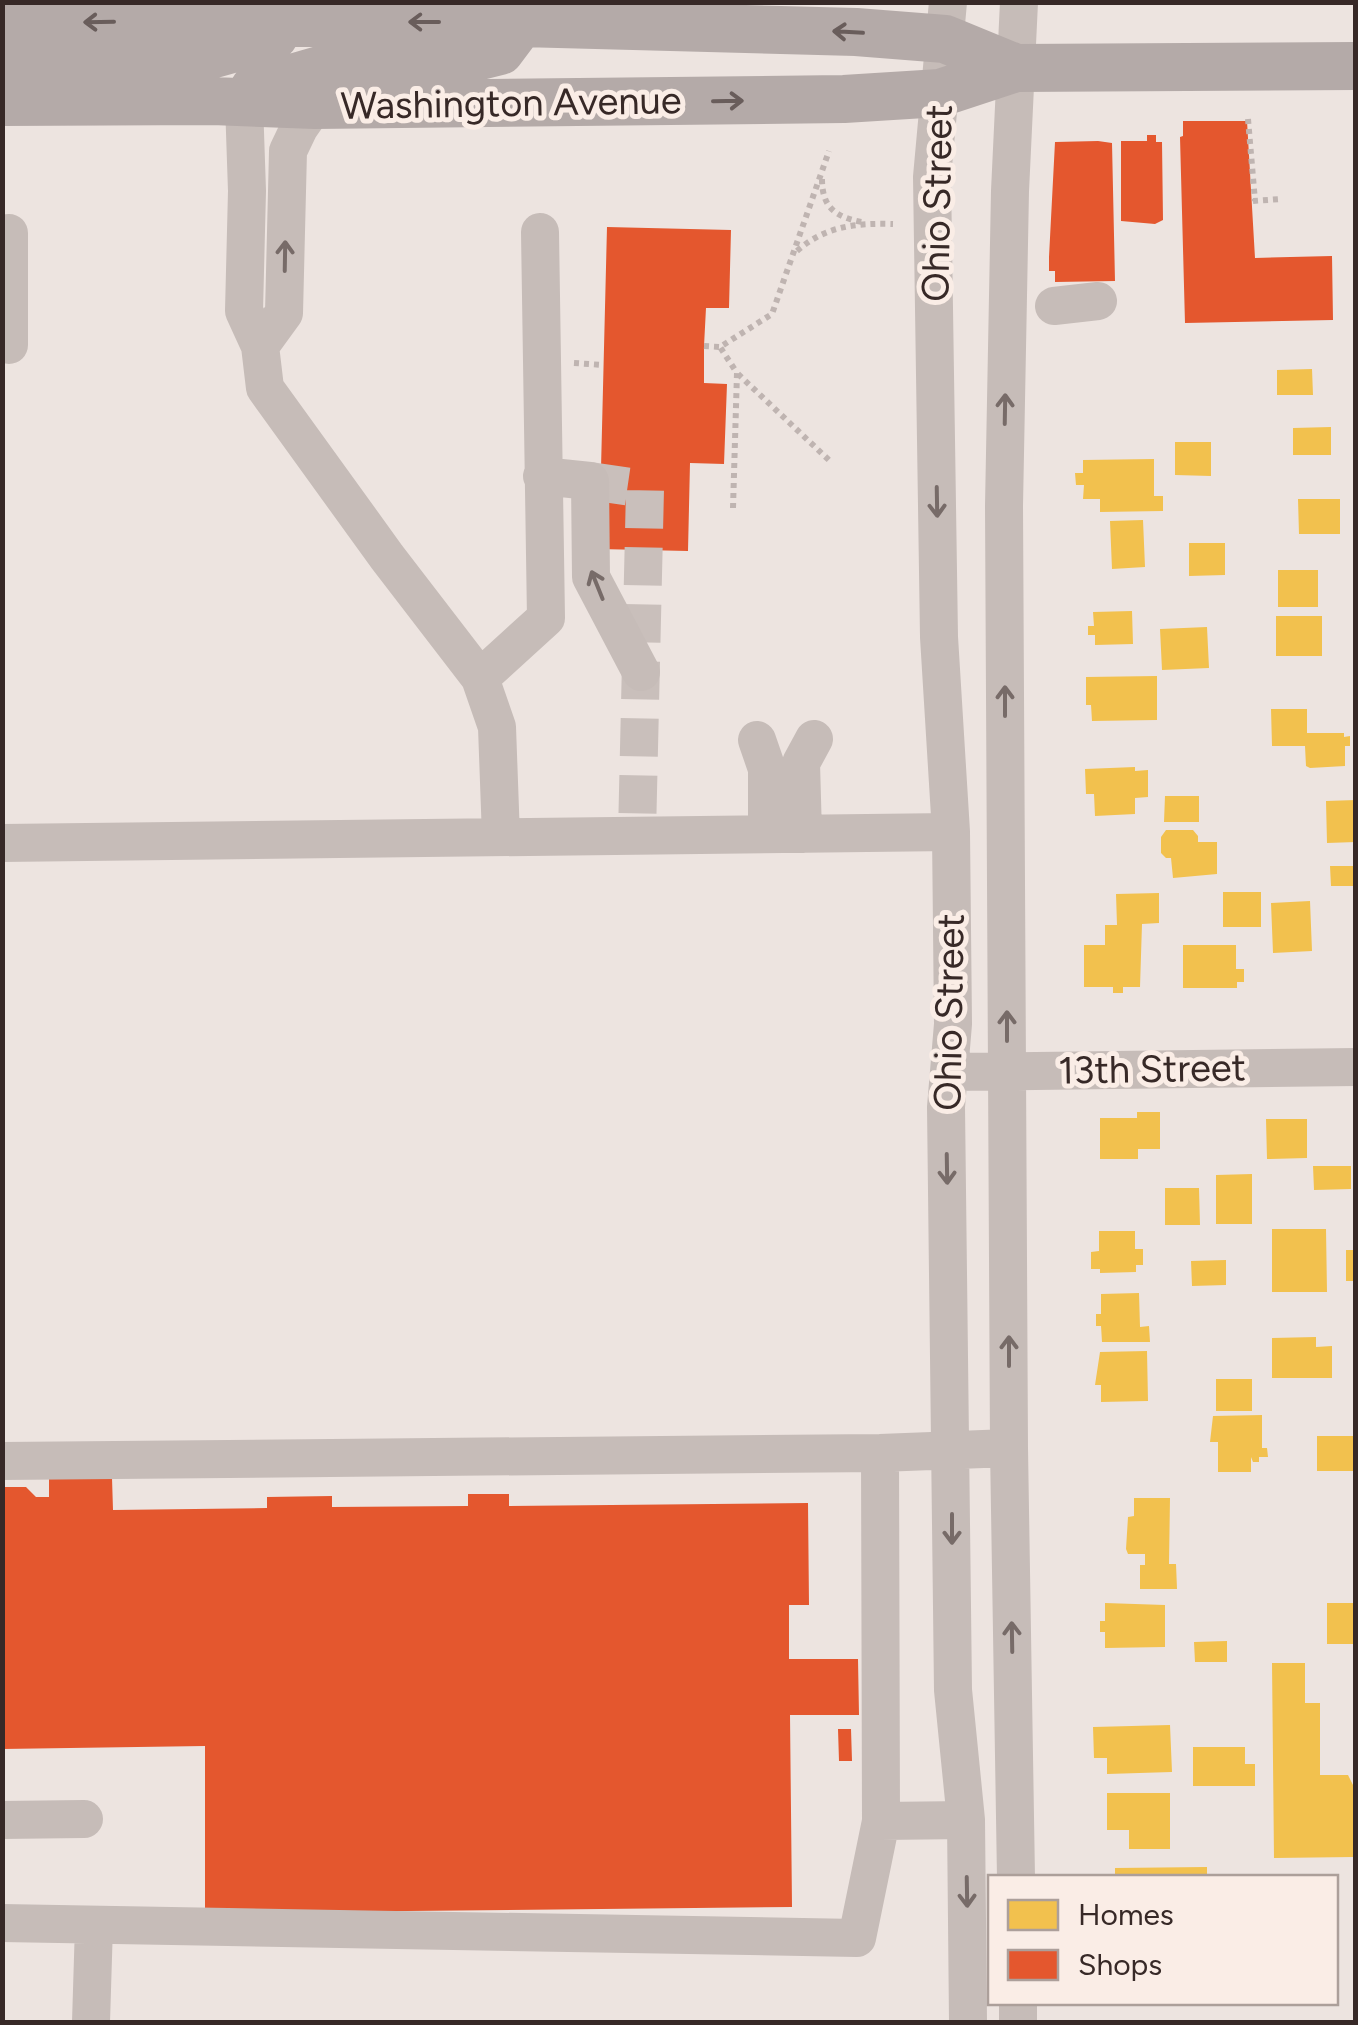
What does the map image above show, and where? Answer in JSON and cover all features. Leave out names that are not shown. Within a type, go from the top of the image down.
[{"type":"main road","name":"Washington Avenue","points":[[2,22],[279,13],[715,15],[856,32],[946,21],[1016,68]]},
{"type":"main road","points":[[2,68],[138,68],[222,52],[279,13]]},
{"type":"main road","points":[[229,102],[361,58],[472,58],[500,51],[522,13]]},
{"type":"main road","name":"Washington Avenue","points":[[2,102],[315,105],[844,100],[940,93],[1016,68],[1356,66]]},
{"type":"street","name":"Ohio Street","points":[[1016,1875],[1009,1448],[1004,439],[1019,2]]},
{"type":"street","name":"Ohio Street","points":[[946,21],[932,177],[939,637],[951,832],[953,1024],[946,1107],[954,1690],[966,1820],[968,2022]]},
{"type":"street","points":[[229,102],[247,191],[244,311],[260,346],[265,388],[480,678],[496,728],[501,837]]},
{"type":"street","points":[[260,346],[284,313],[288,152],[315,105]]},
{"type":"street","points":[[480,678],[546,618],[540,232]]},
{"type":"street","points":[[6,333],[8,233]]},
{"type":"street","points":[[1054,306],[1098,301]]},
{"type":"street","points":[[542,476],[590,481],[591,577],[641,672]]},
{"type":"street","points":[[814,739],[801,763],[785,834],[757,740],[772,750],[795,750],[814,739]]},
{"type":"street","points":[[2,843],[951,832]]},
{"type":"street","name":"13th Street","points":[[949,1072],[1356,1067]]},
{"type":"street","points":[[2,1461],[880,1453],[1009,1448]]},
{"type":"street","points":[[2,1923],[857,1938],[880,1822],[880,1453]]},
{"type":"street","points":[[2,1820],[84,1819]]},
{"type":"street","points":[[880,1822],[966,1820]]},
{"type":"street","points":[[92,2022],[94,1925]]},
{"type":"path","points":[[1248,119],[1253,198],[1280,199]]},
{"type":"path","points":[[704,346],[720,347],[772,314],[828,151]]},
{"type":"path","points":[[822,173],[827,207],[846,219],[870,224]]},
{"type":"path","points":[[796,252],[825,230],[893,224]]},
{"type":"path","points":[[720,347],[737,373],[832,463]]},
{"type":"path","points":[[584,362],[603,365]]},
{"type":"path","points":[[733,508],[737,373]]},
{"type":"building: Homes","points":[[1312,369],[1313,395],[1277,395],[1277,370]]},
{"type":"building: Homes","points":[[1331,427],[1331,455],[1293,455],[1293,428]]},
{"type":"building: Homes","points":[[1175,442],[1211,442],[1211,476],[1175,475]]},
{"type":"building: Homes","points":[[1154,459],[1154,496],[1163,496],[1163,511],[1100,512],[1100,499],[1083,499],[1084,485],[1076,485],[1075,473],[1083,473],[1083,460]]},
{"type":"building: Homes","points":[[1298,499],[1340,499],[1340,534],[1299,534]]},
{"type":"building: Homes","points":[[1143,520],[1145,567],[1112,569],[1110,521]]},
{"type":"building: Homes","points":[[1189,543],[1225,543],[1225,575],[1189,576]]},
{"type":"building: Homes","points":[[1278,570],[1318,570],[1318,607],[1278,607]]},
{"type":"building: Homes","points":[[1132,611],[1133,644],[1095,645],[1095,635],[1088,635],[1088,626],[1094,626],[1093,612]]},
{"type":"building: Homes","points":[[1276,616],[1322,616],[1322,656],[1276,656]]},
{"type":"building: Homes","points":[[1207,627],[1209,668],[1162,670],[1160,629]]},
{"type":"building: Homes","points":[[1157,676],[1157,720],[1092,721],[1091,705],[1086,705],[1086,677]]},
{"type":"building: Homes","points":[[1271,709],[1307,709],[1307,733],[1350,736],[1350,746],[1345,746],[1345,766],[1310,768],[1306,766],[1305,746],[1272,746]]},
{"type":"building: Homes","points":[[1135,767],[1135,771],[1148,770],[1148,797],[1135,798],[1135,814],[1095,816],[1094,794],[1086,794],[1085,769]]},
{"type":"building: Homes","points":[[1165,796],[1199,796],[1199,822],[1164,822]]},
{"type":"building: Homes","points":[[1356,800],[1356,842],[1327,843],[1326,801]]},
{"type":"building: Homes","points":[[1166,830],[1193,830],[1198,842],[1217,842],[1217,874],[1173,878],[1171,858],[1161,853],[1161,837]]},
{"type":"building: Homes","points":[[1330,866],[1353,866],[1354,886],[1331,886]]},
{"type":"building: Homes","points":[[1223,892],[1261,892],[1261,927],[1223,927]]},
{"type":"building: Homes","points":[[1159,893],[1159,923],[1142,924],[1140,987],[1123,987],[1123,993],[1113,993],[1113,987],[1084,987],[1084,945],[1105,945],[1105,925],[1117,925],[1116,894]]},
{"type":"building: Homes","points":[[1310,901],[1312,951],[1273,953],[1271,903]]},
{"type":"building: Homes","points":[[1183,945],[1236,945],[1236,969],[1244,969],[1244,982],[1237,982],[1237,988],[1183,988]]},
{"type":"building: Homes","points":[[1137,1112],[1160,1112],[1160,1149],[1138,1149],[1138,1159],[1100,1159],[1100,1118],[1137,1118]]},
{"type":"building: Homes","points":[[1266,1119],[1307,1119],[1307,1158],[1267,1159]]},
{"type":"building: Homes","points":[[1313,1166],[1351,1166],[1351,1189],[1314,1190]]},
{"type":"building: Homes","points":[[1252,1174],[1252,1224],[1216,1224],[1216,1175]]},
{"type":"building: Homes","points":[[1165,1188],[1199,1188],[1200,1225],[1165,1225]]},
{"type":"building: Homes","points":[[1272,1229],[1326,1229],[1327,1292],[1272,1292]]},
{"type":"building: Homes","points":[[1099,1231],[1135,1231],[1135,1249],[1143,1249],[1143,1265],[1136,1265],[1136,1272],[1100,1273],[1100,1269],[1091,1269],[1091,1252],[1099,1251]]},
{"type":"building: Homes","points":[[1346,1250],[1356,1250],[1356,1281],[1346,1281]]},
{"type":"building: Homes","points":[[1226,1260],[1226,1285],[1192,1286],[1191,1261]]},
{"type":"building: Homes","points":[[1139,1293],[1140,1327],[1149,1326],[1150,1342],[1102,1342],[1101,1326],[1096,1326],[1096,1314],[1101,1314],[1101,1294]]},
{"type":"building: Homes","points":[[1316,1337],[1316,1347],[1332,1346],[1332,1378],[1272,1378],[1272,1338]]},
{"type":"building: Homes","points":[[1147,1351],[1148,1401],[1101,1402],[1101,1385],[1095,1385],[1100,1352]]},
{"type":"building: Homes","points":[[1216,1379],[1252,1379],[1252,1411],[1216,1411]]},
{"type":"building: Homes","points":[[1262,1415],[1262,1448],[1267,1448],[1268,1457],[1253,1462],[1251,1457],[1251,1472],[1218,1472],[1218,1442],[1210,1442],[1213,1416]]},
{"type":"building: Homes","points":[[1317,1436],[1353,1436],[1353,1471],[1317,1471]]},
{"type":"building: Homes","points":[[1134,1498],[1170,1498],[1169,1564],[1176,1564],[1177,1589],[1140,1589],[1140,1565],[1145,1565],[1145,1554],[1128,1554],[1126,1549]]},
{"type":"building: Homes","points":[[1105,1603],[1165,1605],[1165,1647],[1105,1648],[1100,1621],[1105,1621]]},
{"type":"building: Homes","points":[[1327,1603],[1356,1603],[1356,1644],[1327,1644]]},
{"type":"building: Homes","points":[[1227,1641],[1227,1662],[1195,1662],[1194,1642]]},
{"type":"building: Homes","points":[[1272,1663],[1305,1663],[1305,1703],[1320,1703],[1320,1775],[1348,1775],[1353,1785],[1354,1857],[1274,1858]]},
{"type":"building: Homes","points":[[1170,1725],[1172,1772],[1107,1774],[1107,1758],[1094,1758],[1093,1727]]},
{"type":"building: Homes","points":[[1193,1747],[1245,1747],[1245,1764],[1255,1764],[1255,1786],[1193,1786]]},
{"type":"building: Homes","points":[[1107,1793],[1170,1793],[1170,1849],[1129,1849],[1129,1830],[1107,1830]]},
{"type":"building: Homes","points":[[1207,1867],[1207,1875],[1115,1875],[1115,1868]]},
{"type":"building: Shops","points":[[1183,121],[1247,121],[1255,258],[1332,256],[1333,320],[1185,323],[1180,137]]},
{"type":"building: Shops","points":[[1147,135],[1156,135],[1156,142],[1162,142],[1163,220],[1155,224],[1121,221],[1121,141],[1147,141]]},
{"type":"building: Shops","points":[[1055,142],[1112,143],[1115,281],[1055,282],[1055,271],[1049,271],[1049,257]]},
{"type":"building: Shops","points":[[607,227],[731,230],[729,308],[706,308],[704,346],[704,383],[727,384],[724,464],[690,463],[688,551],[599,549]]},
{"type":"building: Shops","points":[[112,1478],[113,1510],[267,1508],[267,1497],[332,1496],[332,1507],[468,1506],[468,1494],[509,1494],[509,1506],[808,1503],[809,1605],[789,1605],[789,1659],[858,1659],[859,1715],[790,1715],[792,1907],[205,1913],[205,1746],[2,1749],[2,1487],[26,1487],[36,1497],[49,1497],[49,1479]]},
{"type":"building: Shops","points":[[838,1729],[851,1729],[852,1761],[839,1761]]},
{"type":"tunnel","points":[[590,481],[645,489],[637,835]]}]
